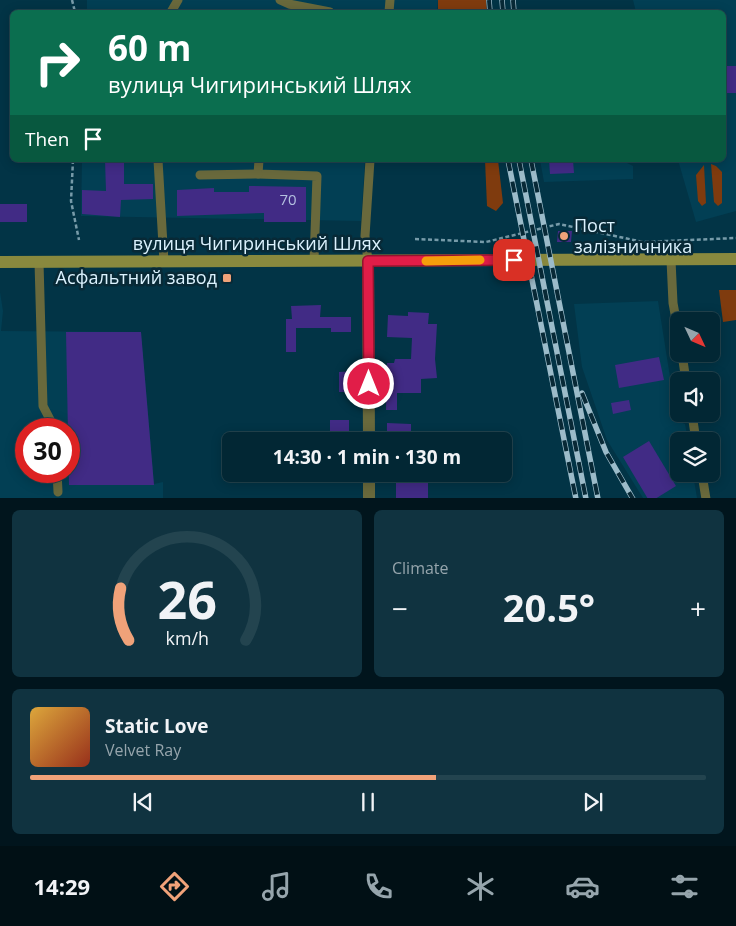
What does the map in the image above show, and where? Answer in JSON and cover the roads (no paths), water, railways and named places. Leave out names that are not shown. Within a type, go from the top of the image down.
[{"type":"main road","name":"вулиця Чигиринський Шлях","points":[[0,262],[736,259]]},
{"type":"street","points":[[368,261],[369,432]]},
{"type":"street","points":[[369,482],[369,498]]},
{"type":"lane","points":[[280,0],[289,4],[320,10]]},
{"type":"lane","points":[[158,162],[164,262]]},
{"type":"lane","points":[[258,174],[259,162]]},
{"type":"lane","points":[[368,261],[365,236],[370,162]]},
{"type":"lane","points":[[200,175],[317,176],[314,261]]},
{"type":"lane","points":[[671,260],[675,312]]},
{"type":"lane","points":[[38,262],[43,406],[49,418]]},
{"type":"lane","points":[[703,482],[706,498]]},
{"type":"lane","points":[[58,483],[58,492]]},
{"type":"railway","points":[[489,0],[490,10]]},
{"type":"railway","points":[[502,0],[503,10]]},
{"type":"railway","points":[[513,0],[514,10]]},
{"type":"railway","points":[[508,162],[576,498]]},
{"type":"railway","points":[[519,162],[586,498]]},
{"type":"railway","points":[[531,162],[598,498]]},
{"type":"railway","points":[[582,393],[606,452],[632,498]]},
{"type":"place","name":"Пост залізничника","points":[[564,236]]},
{"type":"place","name":"Асфальтний завод","points":[[227,278]]}]
